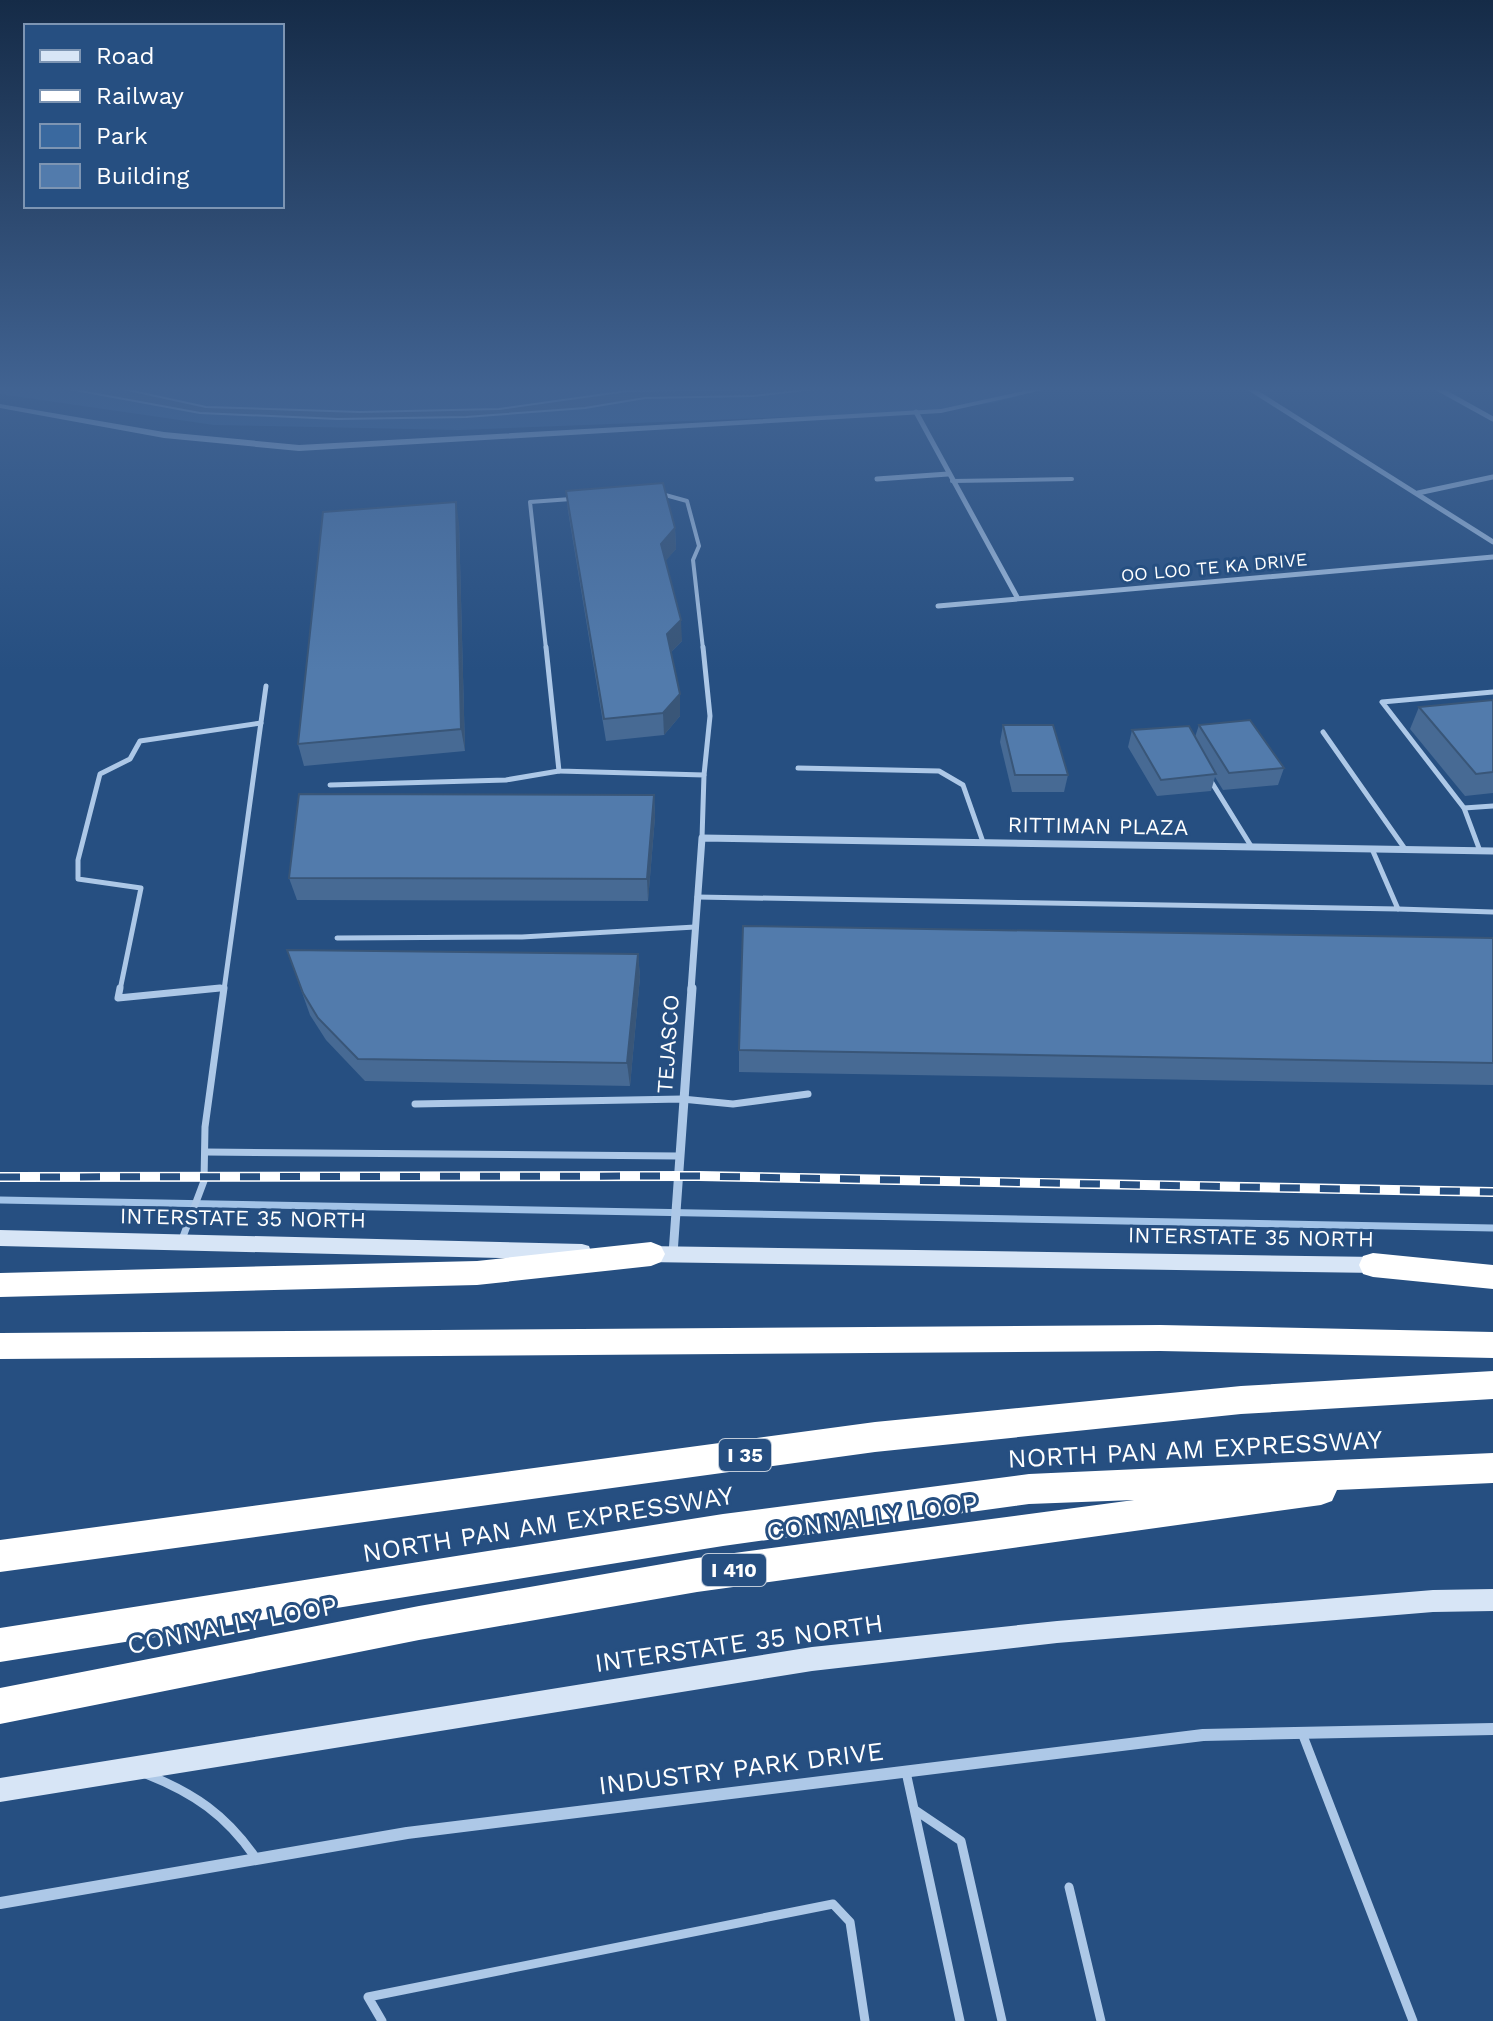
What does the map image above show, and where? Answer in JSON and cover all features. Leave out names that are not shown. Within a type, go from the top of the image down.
[{"type":"highway","points":[[0,1285],[266,1281],[477,1273],[662,1254]]},
{"type":"highway","points":[[1373,1265],[1493,1277]]},
{"type":"highway","points":[[0,1346],[1160,1338],[1493,1345]]},
{"type":"highway","name":"NORTH PAN AM EXPRESSWAY","points":[[0,1556],[1012,1421],[1241,1400],[1493,1385]]},
{"type":"highway","name":"NORTH PAN AM EXPRESSWAY","points":[[0,1645],[723,1530],[1029,1489],[1484,1469]]},
{"type":"highway","name":"CONNALLY LOOP","points":[[0,1706],[419,1623],[697,1575],[1484,1469]]},
{"type":"main road","name":"INTERSTATE 35 NORTH","points":[[0,1238],[662,1254],[1493,1267]]},
{"type":"main road","name":"INTERSTATE 35 NORTH","points":[[0,1790],[812,1659],[1057,1632],[1433,1601],[1493,1600]]},
{"type":"street","points":[[953,482],[1017,597]]},
{"type":"street","points":[[1401,482],[1493,542]]},
{"type":"street","points":[[1418,493],[1468,482]]},
{"type":"street","name":"OO LOO TE KA DRIVE","points":[[938,606],[1493,557]]},
{"type":"street","name":"RITTIMAN PLAZA","points":[[702,838],[1493,851]]},
{"type":"street","name":"TEJASCO","points":[[662,1254],[674,1223],[702,838]]},
{"type":"street","name":"INDUSTRY PARK DRIVE","points":[[0,1903],[407,1833],[1203,1735],[1493,1729]]},
{"type":"lane","points":[[653,494],[668,493],[687,501],[699,546],[693,560],[710,716],[702,838]]},
{"type":"lane","points":[[559,771],[530,502],[576,499]]},
{"type":"lane","points":[[181,1242],[199,1194],[206,1152],[205,1127],[266,686]]},
{"type":"lane","points":[[1480,851],[1464,808],[1382,702],[1493,692]]},
{"type":"lane","points":[[224,988],[118,998],[141,888],[138,885],[82,882],[78,879],[78,860],[100,774],[130,759],[140,741],[261,723]]},
{"type":"lane","points":[[1323,732],[1405,849]]},
{"type":"lane","points":[[798,768],[939,771],[963,785],[983,842]]},
{"type":"lane","points":[[1205,770],[1251,846]]},
{"type":"lane","points":[[330,785],[506,780],[559,771],[704,775]]},
{"type":"lane","points":[[1464,808],[1493,806]]},
{"type":"lane","points":[[1372,849],[1398,909]]},
{"type":"lane","points":[[697,897],[1493,912]]},
{"type":"lane","points":[[337,938],[493,939],[604,935],[651,926],[695,927]]},
{"type":"lane","points":[[415,1104],[682,1099],[733,1104],[808,1094]]},
{"type":"lane","points":[[206,1152],[678,1156]]},
{"type":"lane","points":[[1302,1733],[1413,2021]]},
{"type":"lane","points":[[132,1769],[195,1793],[236,1829],[256,1859]]},
{"type":"lane","points":[[906,1772],[960,2021]]},
{"type":"lane","points":[[915,1810],[961,1841],[1002,2021]]},
{"type":"lane","points":[[1069,1887],[1101,2021]]},
{"type":"lane","points":[[382,2021],[368,1997],[833,1904],[850,1922],[865,2021]]},
{"type":"building","points":[[663,483],[675,528],[661,544],[681,620],[667,634],[680,694],[663,713],[604,719],[566,491]]},
{"type":"building","points":[[456,502],[461,729],[298,744],[323,512]]},
{"type":"building","points":[[1493,700],[1493,772],[1476,774],[1419,707]]},
{"type":"building","points":[[1250,720],[1284,768],[1229,773],[1199,725]]},
{"type":"building","points":[[1003,725],[1053,725],[1068,775],[1015,775]]},
{"type":"building","points":[[1189,726],[1216,774],[1161,780],[1132,730]]},
{"type":"building","points":[[299,794],[654,795],[647,879],[289,878]]},
{"type":"building","points":[[743,926],[1493,938],[1493,1063],[739,1050]]},
{"type":"building","points":[[287,950],[638,954],[627,1063],[358,1059],[318,1018],[303,993]]},
{"type":"waterway","points":[[0,1200],[1493,1228]]},
{"type":"railway","points":[[0,1177],[699,1176],[1493,1192]]}]
